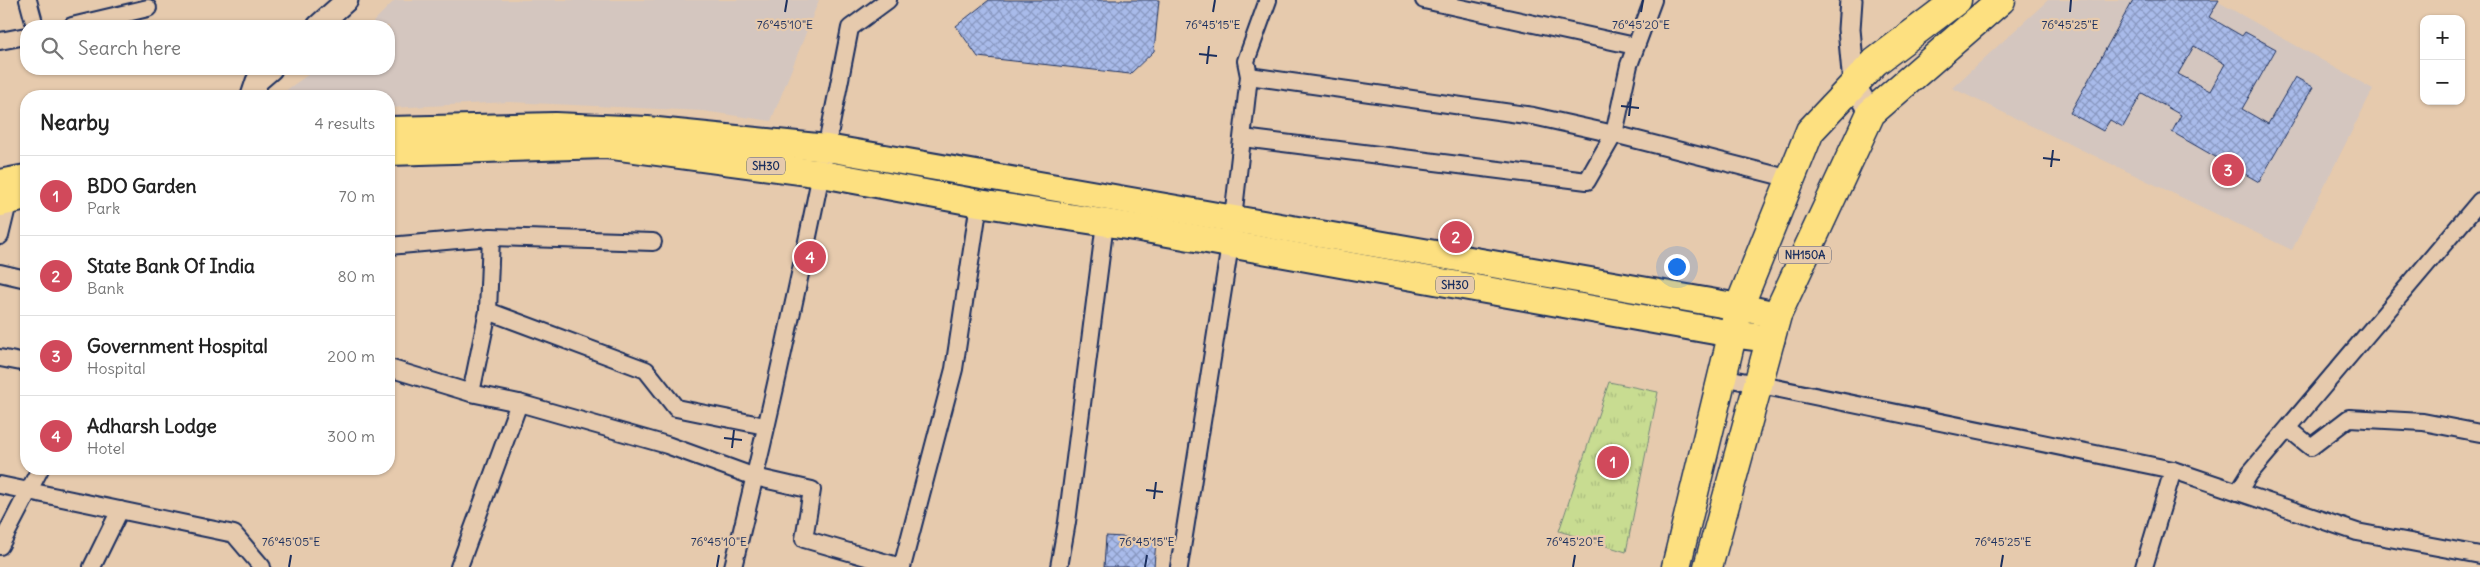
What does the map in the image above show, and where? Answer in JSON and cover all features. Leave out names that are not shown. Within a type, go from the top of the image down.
[{"type":"highway","name":"NH150A","points":[[1676,567],[1739,306],[1810,131],[1875,62],[1957,0]]},
{"type":"highway","name":"NH150A","points":[[1708,567],[1774,327],[1872,113],[2001,0]]},
{"type":"main road","points":[[395,130],[555,126],[629,129],[827,148],[1739,306],[1774,327]]},
{"type":"main road","name":"SH30","points":[[395,152],[605,145],[822,174],[1732,334],[1774,327]]},
{"type":"street","points":[[28,0],[33,20]]},
{"type":"street","points":[[325,20],[348,0]]},
{"type":"street","points":[[733,567],[786,343],[822,174],[850,28],[888,0]]},
{"type":"street","points":[[1179,567],[1230,245],[1249,76],[1246,61],[1268,0]]},
{"type":"street","points":[[1424,0],[1635,46]]},
{"type":"street","points":[[1243,138],[1587,181],[1614,134],[1635,46],[1653,0]]},
{"type":"street","points":[[1851,0],[1849,29],[1854,84],[1872,113]]},
{"type":"street","points":[[97,20],[148,8]]},
{"type":"street","points":[[0,41],[20,37]]},
{"type":"street","points":[[254,90],[257,81],[264,75]]},
{"type":"street","points":[[1249,76],[1533,116],[1614,134],[1791,179]]},
{"type":"street","points":[[0,236],[12,190]]},
{"type":"street","points":[[2238,492],[2250,473],[2480,201]]},
{"type":"street","points":[[395,370],[667,445],[755,477],[812,490],[804,539],[901,567],[954,369],[979,203]]},
{"type":"street","points":[[1059,567],[1067,522],[1105,223]]},
{"type":"street","points":[[395,245],[491,237],[653,242]]},
{"type":"street","points":[[471,392],[488,311],[491,237]]},
{"type":"street","points":[[0,273],[20,278]]},
{"type":"street","points":[[488,311],[646,370],[676,408],[765,426]]},
{"type":"street","points":[[0,358],[20,362]]},
{"type":"street","points":[[1722,377],[2173,470],[2357,532],[2480,555]]},
{"type":"street","points":[[459,567],[519,403]]},
{"type":"street","points":[[2289,429],[2311,447],[2349,418],[2423,422],[2480,433]]},
{"type":"street","points":[[2144,567],[2173,470]]},
{"type":"street","points":[[0,546],[37,475]]},
{"type":"street","points":[[0,485],[234,534],[262,567]]},
{"type":"street","points":[[92,567],[120,510]]},
{"type":"shaded area","points":[[395,0],[819,0],[771,121],[703,111],[509,102],[395,108],[395,90],[286,90],[308,75],[395,75],[395,20],[375,20]]},
{"type":"shaded area","points":[[2048,0],[2215,0],[2373,89],[2292,250],[1952,88]]},
{"type":"green space","points":[[1609,382],[1658,392],[1626,552],[1559,531]]},
{"type":"building","points":[[989,0],[1159,0],[1154,51],[1130,74],[978,57],[956,26]]},
{"type":"building","points":[[2133,0],[2219,0],[2209,17],[2242,36],[2245,32],[2276,49],[2242,109],[2268,124],[2295,77],[2313,87],[2259,182],[2172,132],[2181,115],[2142,93],[2123,127],[2110,120],[2103,131],[2070,113]],"holes":[[[2194,46],[2225,64],[2210,91],[2178,74]]]},
{"type":"building","points":[[1106,536],[1156,539],[1154,567],[1104,567]]},
{"type":"place","name":"Government Hospital","points":[[2228,170]]},
{"type":"place","name":"State Bank Of India","points":[[1456,237]]},
{"type":"place","name":"Adharsh Lodge","points":[[810,257]]},
{"type":"place","name":"BDO Garden","points":[[1613,462]]}]
